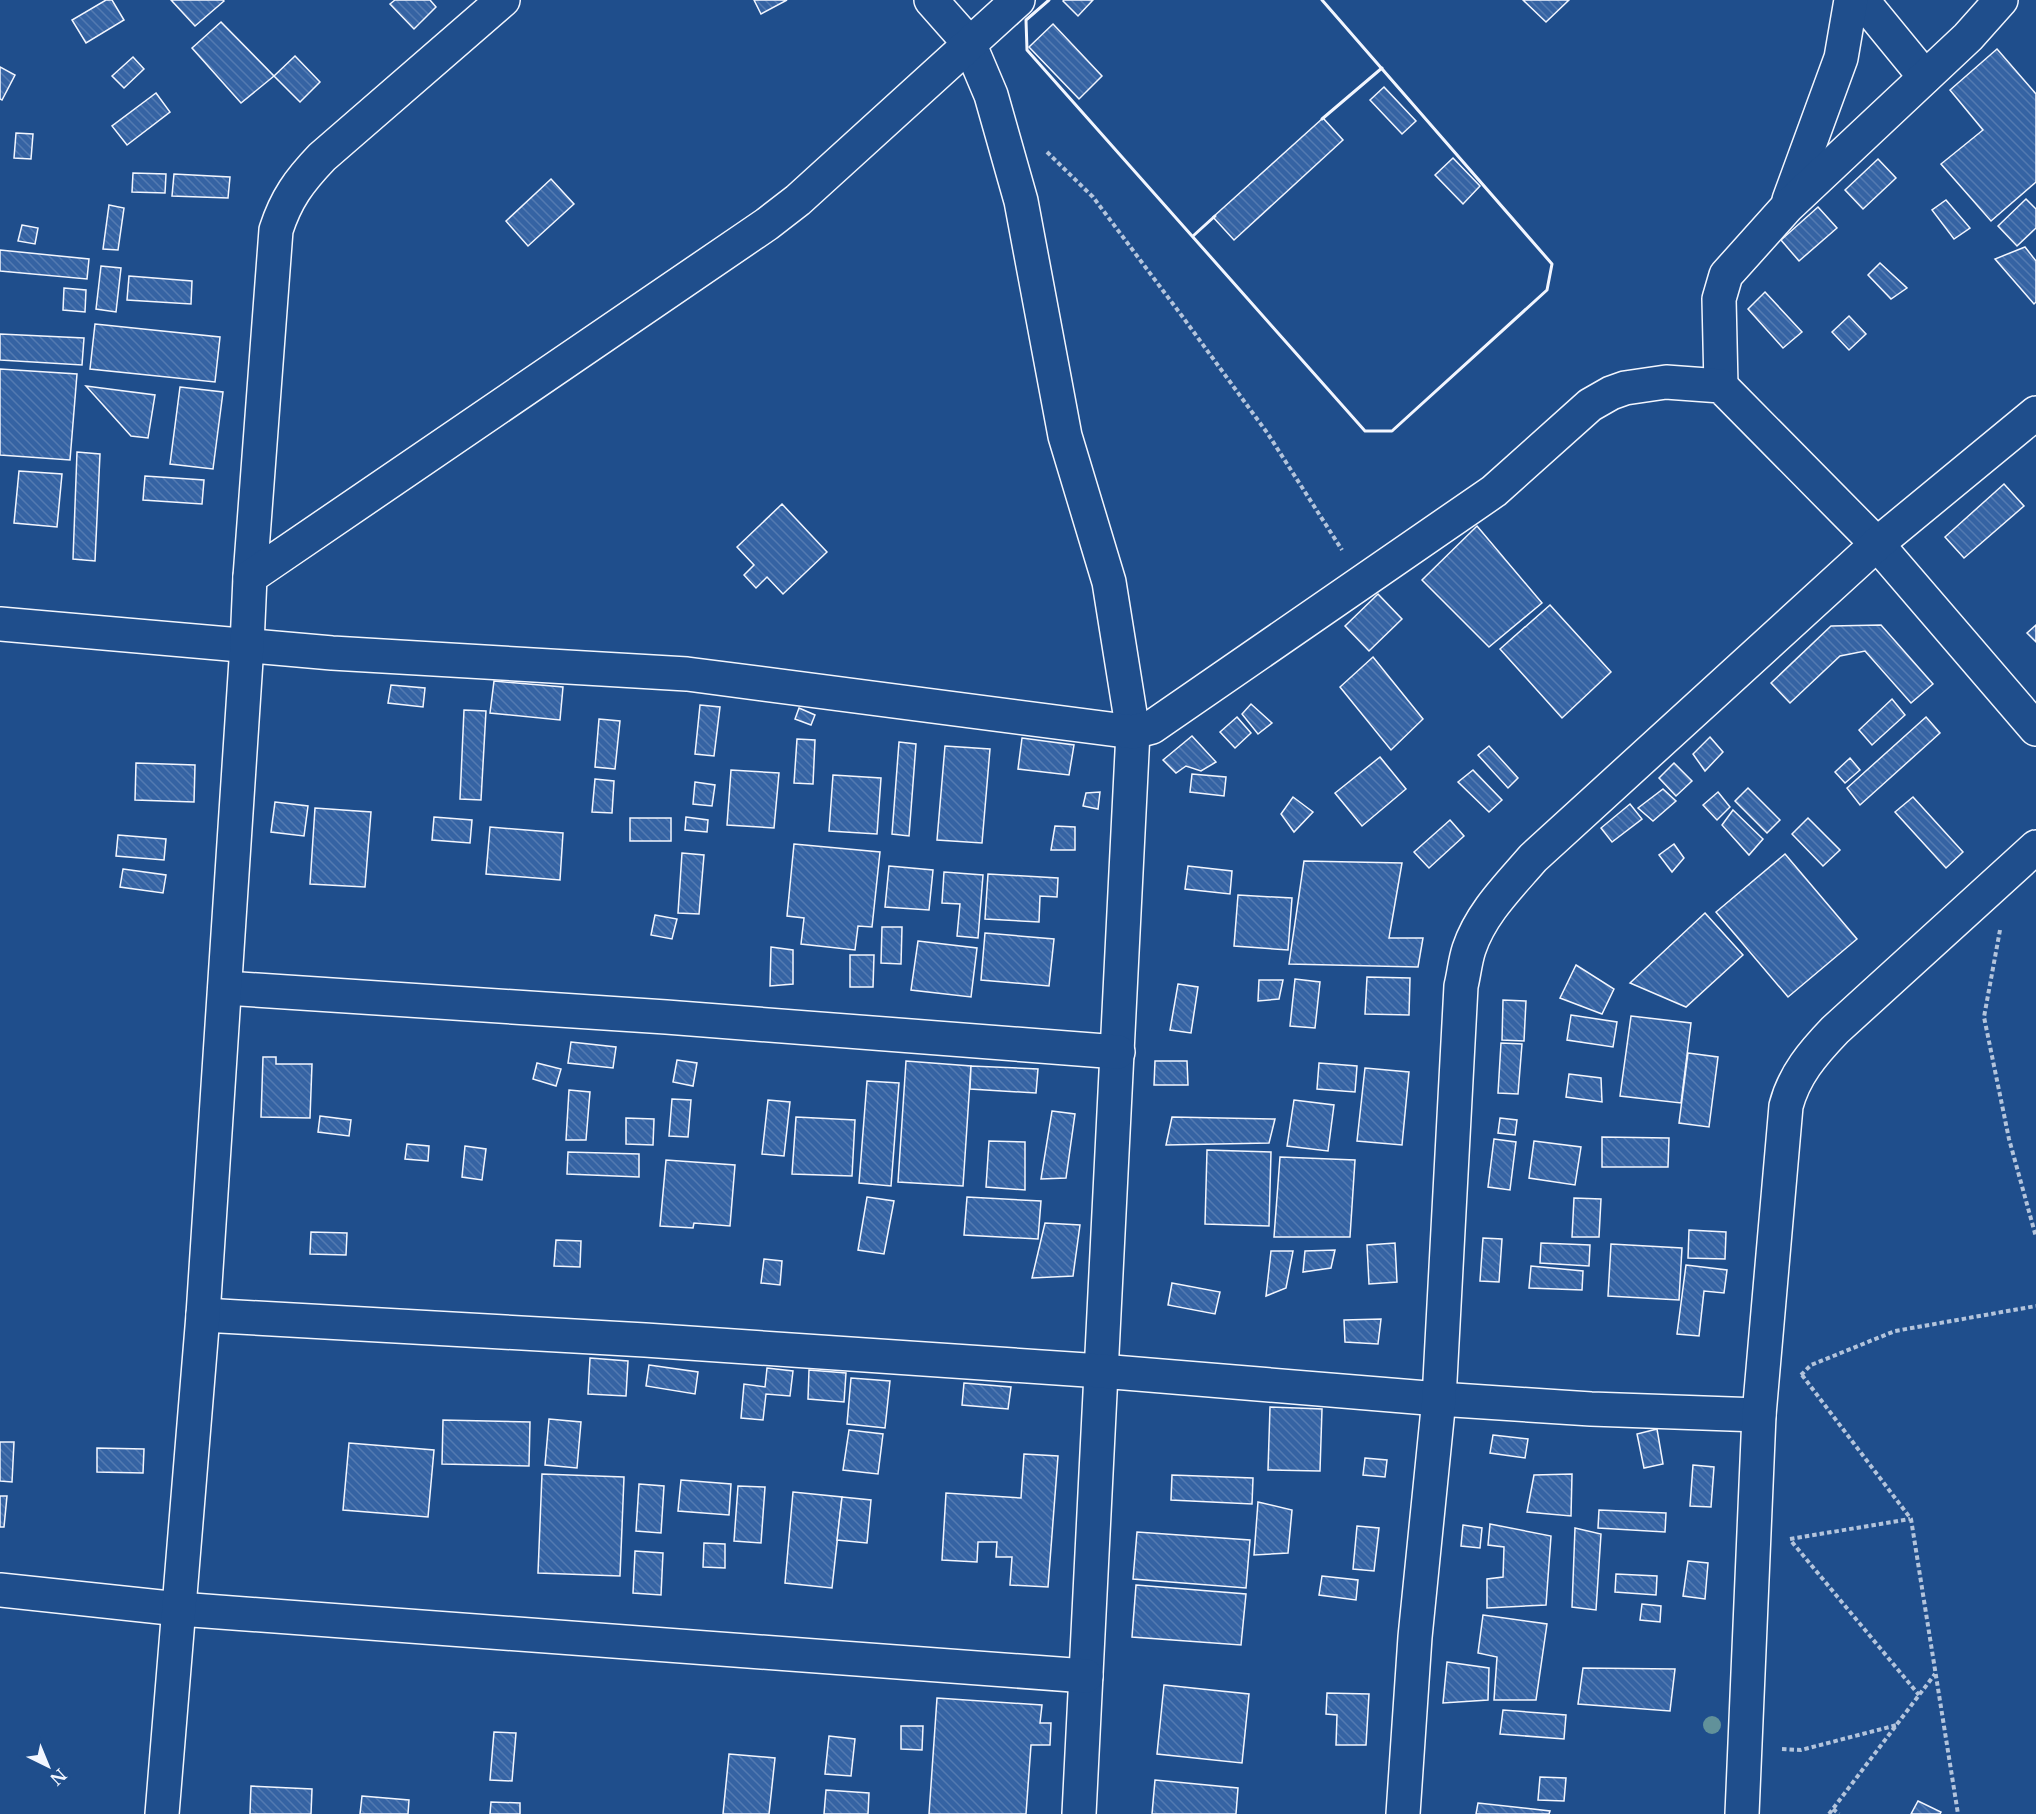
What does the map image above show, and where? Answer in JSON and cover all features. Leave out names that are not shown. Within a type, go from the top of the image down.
[{"type":"street","points":[[162,1814],[203,1315],[250,577],[276,230],[289,196],[304,176],[503,0]]},
{"type":"street","points":[[931,0],[969,43],[991,95],[1021,201],[1065,436],[1109,582],[1133,732],[1079,1814]]},
{"type":"street","points":[[250,577],[767,224],[798,200],[1018,0]]},
{"type":"street","points":[[1787,207],[1841,58],[1851,0]]},
{"type":"street","points":[[1862,0],[1925,77]]},
{"type":"street","points":[[1721,386],[1719,299],[1726,274],[1787,207],[1968,37],[2001,0]]},
{"type":"street","points":[[0,624],[332,653],[687,674],[1133,732],[1143,731],[1494,491],[1600,398],[1625,388],[1666,382],[1721,386],[1877,544],[2036,729]]},
{"type":"street","points":[[1403,1814],[1415,1637],[1439,1399],[1461,986],[1468,951],[1479,925],[1533,858],[1877,544],[2036,413]]},
{"type":"street","points":[[1742,1814],[1759,1415],[1785,1106],[1793,1084],[1806,1063],[1835,1030],[2036,847]]},
{"type":"street","points":[[225,988],[666,1017],[1118,1052]]},
{"type":"street","points":[[203,1315],[645,1340],[1101,1371],[1591,1409],[1759,1415]]},
{"type":"street","points":[[0,1590],[178,1609],[1086,1676]]},
{"type":"path","points":[[1042,146],[1093,197],[1182,316],[1268,434],[1362,581]]},
{"type":"path","points":[[2001,930],[1984,1017],[2009,1139],[2036,1237]]},
{"type":"path","points":[[1759,1415],[1811,1365],[1895,1331],[2036,1306]]},
{"type":"path","points":[[1802,1375],[1911,1519],[1958,1814]]},
{"type":"path","points":[[1756,1497],[1919,1695]]},
{"type":"path","points":[[1754,1545],[1911,1519]]},
{"type":"path","points":[[1829,1814],[1935,1674]]},
{"type":"path","points":[[1745,1747],[1802,1750],[1897,1725]]},
{"type":"path","points":[[1833,1809],[1839,1814]]},
{"type":"building","points":[[106,0],[112,0],[124,20],[86,43],[72,20]]},
{"type":"building","points":[[171,0],[223,0],[224,1],[195,26]]},
{"type":"building","points":[[395,0],[430,0],[436,7],[414,29],[390,4]]},
{"type":"building","points":[[754,0],[787,0],[761,14]]},
{"type":"building","points":[[1064,0],[1093,0],[1078,16]]},
{"type":"building","points":[[1523,0],[1569,0],[1546,22]]},
{"type":"building","points":[[221,22],[274,76],[241,103],[192,48]]},
{"type":"building","points":[[1053,24],[1102,76],[1079,99],[1029,47]]},
{"type":"building","points":[[1997,49],[2036,94],[2036,182],[1991,221],[1941,164],[1983,130],[1950,90]]},
{"type":"building","points":[[295,56],[320,82],[300,102],[274,76]]},
{"type":"building","points":[[133,57],[144,69],[124,88],[112,76]]},
{"type":"building","points":[[0,67],[15,75],[2,100],[0,99]]},
{"type":"building","points":[[1384,87],[1416,121],[1402,134],[1370,100]]},
{"type":"building","points":[[156,93],[170,112],[127,145],[112,126]]},
{"type":"building","points":[[1323,118],[1343,140],[1234,240],[1213,217]]},
{"type":"building","points":[[16,133],[33,134],[31,159],[14,158]]},
{"type":"building","points":[[1453,158],[1480,186],[1463,204],[1435,175]]},
{"type":"building","points":[[1878,159],[1896,178],[1863,209],[1845,190]]},
{"type":"building","points":[[133,173],[166,174],[165,193],[132,192]]},
{"type":"building","points":[[174,174],[230,177],[228,198],[172,196]]},
{"type":"building","points":[[551,179],[574,204],[528,246],[506,221]]},
{"type":"building","points":[[2026,199],[2036,209],[2036,228],[2017,246],[1998,226]]},
{"type":"building","points":[[1946,200],[1970,228],[1954,239],[1932,210]]},
{"type":"building","points":[[109,205],[124,208],[118,250],[103,249]]},
{"type":"building","points":[[1818,207],[1837,228],[1799,261],[1781,240]]},
{"type":"building","points":[[22,225],[38,228],[35,244],[18,241]]},
{"type":"building","points":[[2025,247],[2036,261],[2036,302],[2034,304],[1995,259]]},
{"type":"building","points":[[0,250],[89,259],[87,279],[0,271]]},
{"type":"building","points":[[1880,263],[1907,288],[1891,299],[1868,275]]},
{"type":"building","points":[[101,266],[121,268],[116,312],[96,309]]},
{"type":"building","points":[[129,276],[192,281],[191,304],[127,300]]},
{"type":"building","points":[[64,288],[86,290],[85,312],[63,310]]},
{"type":"building","points":[[1765,292],[1802,332],[1783,348],[1748,309]]},
{"type":"building","points":[[1849,316],[1866,334],[1849,350],[1832,332]]},
{"type":"building","points":[[95,324],[220,337],[215,382],[90,369]]},
{"type":"building","points":[[0,334],[84,338],[82,365],[0,360]]},
{"type":"building","points":[[0,369],[77,374],[70,460],[0,455]]},
{"type":"building","points":[[86,386],[155,395],[148,438],[131,436]]},
{"type":"building","points":[[180,387],[223,392],[213,469],[170,464]]},
{"type":"building","points":[[77,452],[100,454],[95,561],[73,559]]},
{"type":"building","points":[[19,471],[62,474],[57,527],[14,523]]},
{"type":"building","points":[[145,476],[204,480],[202,504],[143,500]]},
{"type":"building","points":[[2004,484],[2024,506],[1964,558],[1945,537]]},
{"type":"building","points":[[782,504],[827,552],[783,594],[767,577],[756,588],[744,575],[754,565],[737,547]]},
{"type":"building","points":[[1477,526],[1542,603],[1489,647],[1422,580]]},
{"type":"building","points":[[1378,594],[1402,619],[1369,651],[1345,626]]},
{"type":"building","points":[[1550,605],[1611,672],[1562,718],[1500,649]]},
{"type":"building","points":[[1881,625],[1933,684],[1911,703],[1865,651],[1840,656],[1790,703],[1771,683],[1831,626]]},
{"type":"building","points":[[2036,625],[2036,642],[2027,633]]},
{"type":"building","points":[[1373,657],[1423,719],[1391,750],[1340,687]]},
{"type":"building","points":[[494,681],[563,687],[560,720],[490,713]]},
{"type":"building","points":[[391,685],[425,688],[423,707],[388,703]]},
{"type":"building","points":[[1892,699],[1905,715],[1872,745],[1859,730]]},
{"type":"building","points":[[1251,704],[1272,723],[1258,734],[1242,714]]},
{"type":"building","points":[[700,705],[720,707],[714,756],[695,754]]},
{"type":"building","points":[[799,708],[815,715],[811,725],[795,719]]},
{"type":"building","points":[[464,710],[486,711],[481,800],[460,799]]},
{"type":"building","points":[[1237,717],[1251,733],[1235,748],[1220,732]]},
{"type":"building","points":[[1926,717],[1940,733],[1860,805],[1847,788]]},
{"type":"building","points":[[599,719],[620,721],[615,769],[595,767]]},
{"type":"building","points":[[1192,736],[1216,762],[1201,771],[1186,766],[1176,773],[1163,760]]},
{"type":"building","points":[[1710,737],[1723,752],[1705,771],[1693,754]]},
{"type":"building","points":[[1022,738],[1074,745],[1069,775],[1018,769]]},
{"type":"building","points":[[797,739],[815,740],[813,784],[794,783]]},
{"type":"building","points":[[899,742],[916,744],[909,836],[892,834]]},
{"type":"building","points":[[945,746],[990,749],[982,843],[937,840]]},
{"type":"building","points":[[1489,746],[1518,778],[1508,788],[1478,755]]},
{"type":"building","points":[[1380,757],[1406,789],[1362,826],[1335,793]]},
{"type":"building","points":[[1850,758],[1860,770],[1845,783],[1835,772]]},
{"type":"building","points":[[136,763],[195,765],[194,802],[135,800]]},
{"type":"building","points":[[1674,763],[1692,781],[1676,796],[1659,778]]},
{"type":"building","points":[[731,770],[779,773],[774,828],[727,825]]},
{"type":"building","points":[[1473,770],[1502,800],[1489,812],[1458,782]]},
{"type":"building","points":[[1192,774],[1226,777],[1224,796],[1190,792]]},
{"type":"building","points":[[833,775],[881,778],[877,834],[829,831]]},
{"type":"building","points":[[595,779],[614,781],[612,813],[592,812]]},
{"type":"building","points":[[695,782],[715,785],[712,806],[693,804]]},
{"type":"building","points":[[1748,788],[1780,820],[1767,833],[1735,801]]},
{"type":"building","points":[[1663,789],[1676,801],[1653,821],[1638,808]]},
{"type":"building","points":[[1100,792],[1098,809],[1083,806],[1086,793]]},
{"type":"building","points":[[1718,792],[1730,807],[1717,820],[1703,805]]},
{"type":"building","points":[[1293,797],[1313,812],[1294,832],[1281,814]]},
{"type":"building","points":[[1913,797],[1963,852],[1946,868],[1895,812]]},
{"type":"building","points":[[275,802],[308,806],[304,836],[271,832]]},
{"type":"building","points":[[1630,804],[1642,819],[1612,842],[1601,828]]},
{"type":"building","points":[[315,808],[371,812],[365,887],[310,884]]},
{"type":"building","points":[[1733,810],[1763,839],[1749,855],[1722,825]]},
{"type":"building","points":[[434,817],[472,820],[470,843],[432,840]]},
{"type":"building","points":[[686,817],[708,820],[707,832],[685,830]]},
{"type":"building","points":[[630,818],[671,818],[671,841],[630,841]]},
{"type":"building","points":[[1808,818],[1840,850],[1823,866],[1792,834]]},
{"type":"building","points":[[1450,820],[1464,836],[1429,868],[1414,852]]},
{"type":"building","points":[[1055,826],[1075,827],[1075,850],[1051,850]]},
{"type":"building","points":[[490,827],[563,833],[560,880],[486,874]]},
{"type":"building","points":[[118,835],[166,839],[164,860],[116,856]]},
{"type":"building","points":[[794,844],[880,852],[872,927],[858,926],[855,950],[801,944],[804,918],[787,916]]},
{"type":"building","points":[[1674,844],[1684,858],[1672,872],[1659,855]]},
{"type":"building","points":[[682,853],[704,855],[699,914],[678,913]]},
{"type":"building","points":[[1785,854],[1857,939],[1788,997],[1716,912]]},
{"type":"building","points":[[1304,861],[1402,863],[1389,938],[1423,938],[1418,967],[1289,964]]},
{"type":"building","points":[[889,866],[933,870],[929,910],[885,907]]},
{"type":"building","points":[[1188,866],[1232,871],[1230,894],[1185,889]]},
{"type":"building","points":[[123,869],[166,875],[163,893],[120,887]]},
{"type":"building","points":[[944,872],[983,875],[978,938],[957,936],[960,904],[942,903]]},
{"type":"building","points":[[988,874],[1058,878],[1057,897],[1040,896],[1039,922],[985,919]]},
{"type":"building","points":[[1238,895],[1292,898],[1288,950],[1234,946]]},
{"type":"building","points":[[1705,913],[1743,955],[1686,1007],[1630,983]]},
{"type":"building","points":[[655,915],[677,919],[672,939],[651,935]]},
{"type":"building","points":[[882,927],[902,927],[901,964],[881,963]]},
{"type":"building","points":[[985,933],[1054,939],[1049,986],[981,980]]},
{"type":"building","points":[[918,941],[977,948],[971,997],[911,990]]},
{"type":"building","points":[[771,947],[793,950],[793,984],[770,986]]},
{"type":"building","points":[[850,955],[874,955],[873,987],[850,987]]},
{"type":"building","points":[[1576,965],[1614,989],[1602,1014],[1560,998]]},
{"type":"building","points":[[1367,977],[1410,978],[1409,1015],[1365,1014]]},
{"type":"building","points":[[1295,979],[1320,982],[1315,1028],[1290,1026]]},
{"type":"building","points":[[1259,980],[1283,980],[1279,999],[1258,1001]]},
{"type":"building","points":[[1178,984],[1198,987],[1191,1033],[1170,1030]]},
{"type":"building","points":[[1503,1000],[1526,1001],[1524,1041],[1502,1040]]},
{"type":"building","points":[[1571,1015],[1617,1022],[1613,1047],[1567,1040]]},
{"type":"building","points":[[1631,1016],[1691,1023],[1681,1103],[1620,1096]]},
{"type":"building","points":[[571,1042],[616,1047],[613,1068],[568,1063]]},
{"type":"building","points":[[1501,1043],[1522,1044],[1518,1094],[1498,1093]]},
{"type":"building","points":[[1688,1053],[1718,1057],[1709,1127],[1679,1123]]},
{"type":"building","points":[[263,1057],[276,1057],[276,1064],[312,1064],[310,1118],[261,1117]]},
{"type":"building","points":[[677,1060],[697,1063],[693,1086],[673,1082]]},
{"type":"building","points":[[906,1061],[971,1066],[963,1186],[898,1182]]},
{"type":"building","points":[[1155,1061],[1187,1061],[1188,1085],[1154,1085]]},
{"type":"building","points":[[537,1063],[561,1069],[556,1086],[533,1079]]},
{"type":"building","points":[[1319,1063],[1357,1066],[1355,1092],[1317,1089]]},
{"type":"building","points":[[971,1066],[1038,1069],[1036,1093],[970,1089]]},
{"type":"building","points":[[1365,1068],[1409,1072],[1402,1145],[1357,1141]]},
{"type":"building","points":[[1569,1074],[1601,1078],[1602,1102],[1566,1097]]},
{"type":"building","points":[[867,1081],[899,1083],[891,1186],[859,1183]]},
{"type":"building","points":[[569,1090],[590,1092],[586,1140],[566,1140]]},
{"type":"building","points":[[672,1099],[691,1100],[688,1137],[669,1136]]},
{"type":"building","points":[[768,1100],[790,1102],[784,1156],[762,1154]]},
{"type":"building","points":[[1294,1100],[1334,1105],[1328,1151],[1287,1146]]},
{"type":"building","points":[[1052,1111],[1075,1114],[1066,1178],[1041,1179]]},
{"type":"building","points":[[320,1116],[351,1120],[349,1136],[318,1132]]},
{"type":"building","points":[[796,1117],[855,1120],[852,1176],[792,1174]]},
{"type":"building","points":[[1172,1117],[1275,1119],[1269,1143],[1166,1145]]},
{"type":"building","points":[[626,1118],[654,1119],[653,1145],[626,1144]]},
{"type":"building","points":[[1500,1118],[1517,1120],[1515,1135],[1498,1133]]},
{"type":"building","points":[[1602,1137],[1669,1138],[1668,1167],[1602,1167]]},
{"type":"building","points":[[1494,1139],[1516,1142],[1510,1190],[1488,1187]]},
{"type":"building","points":[[989,1141],[1025,1142],[1025,1190],[986,1187]]},
{"type":"building","points":[[1534,1141],[1581,1147],[1575,1185],[1529,1178]]},
{"type":"building","points":[[407,1144],[429,1146],[428,1161],[405,1159]]},
{"type":"building","points":[[465,1146],[486,1149],[482,1180],[462,1177]]},
{"type":"building","points":[[1207,1150],[1271,1152],[1269,1226],[1205,1224]]},
{"type":"building","points":[[568,1152],[639,1154],[639,1177],[567,1174]]},
{"type":"building","points":[[1280,1157],[1355,1160],[1350,1237],[1274,1237]]},
{"type":"building","points":[[666,1160],[735,1165],[730,1226],[694,1223],[693,1228],[660,1226]]},
{"type":"building","points":[[867,1197],[894,1201],[884,1254],[858,1250]]},
{"type":"building","points":[[967,1197],[1041,1201],[1038,1239],[964,1235]]},
{"type":"building","points":[[1574,1198],[1601,1199],[1599,1237],[1572,1237]]},
{"type":"building","points":[[1045,1223],[1080,1225],[1073,1276],[1032,1278]]},
{"type":"building","points":[[1689,1230],[1726,1232],[1725,1259],[1688,1258]]},
{"type":"building","points":[[311,1232],[347,1233],[346,1255],[310,1254]]},
{"type":"building","points":[[1483,1238],[1502,1239],[1499,1282],[1480,1281]]},
{"type":"building","points":[[556,1240],[581,1241],[580,1267],[554,1266]]},
{"type":"building","points":[[1395,1243],[1397,1282],[1369,1284],[1367,1245]]},
{"type":"building","points":[[1541,1243],[1590,1245],[1589,1266],[1540,1263]]},
{"type":"building","points":[[1611,1244],[1682,1248],[1679,1300],[1608,1296]]},
{"type":"building","points":[[1335,1250],[1331,1268],[1303,1272],[1305,1251]]},
{"type":"building","points":[[1271,1251],[1293,1251],[1286,1288],[1266,1296]]},
{"type":"building","points":[[764,1259],[782,1261],[780,1285],[761,1283]]},
{"type":"building","points":[[1686,1265],[1727,1270],[1724,1293],[1704,1291],[1699,1336],[1677,1334]]},
{"type":"building","points":[[1531,1266],[1583,1271],[1582,1290],[1529,1288]]},
{"type":"building","points":[[1172,1283],[1220,1292],[1215,1314],[1168,1305]]},
{"type":"building","points":[[1381,1319],[1378,1344],[1345,1342],[1344,1320]]},
{"type":"building","points":[[590,1358],[628,1361],[626,1396],[588,1394]]},
{"type":"building","points":[[649,1365],[698,1372],[695,1394],[646,1386]]},
{"type":"building","points":[[767,1368],[793,1371],[790,1396],[766,1394],[763,1420],[741,1418],[744,1384],[765,1387]]},
{"type":"building","points":[[809,1370],[846,1373],[844,1402],[808,1399]]},
{"type":"building","points":[[851,1378],[890,1381],[885,1428],[847,1424]]},
{"type":"building","points":[[964,1383],[1011,1387],[1008,1409],[962,1405]]},
{"type":"building","points":[[1270,1407],[1322,1409],[1320,1471],[1268,1470]]},
{"type":"building","points":[[549,1419],[581,1422],[577,1468],[545,1465]]},
{"type":"building","points":[[443,1420],[530,1422],[529,1466],[442,1464]]},
{"type":"building","points":[[1657,1429],[1663,1464],[1644,1468],[1637,1434]]},
{"type":"building","points":[[849,1430],[883,1434],[878,1474],[843,1470]]},
{"type":"building","points":[[1493,1435],[1528,1439],[1525,1458],[1490,1453]]},
{"type":"building","points":[[0,1442],[14,1442],[12,1482],[0,1481]]},
{"type":"building","points":[[349,1443],[434,1450],[428,1517],[343,1510]]},
{"type":"building","points":[[97,1448],[144,1449],[143,1473],[97,1472]]},
{"type":"building","points":[[1024,1454],[1058,1456],[1048,1587],[1010,1585],[1012,1557],[996,1557],[997,1542],[978,1542],[977,1562],[942,1560],[946,1493],[1021,1498]]},
{"type":"building","points":[[1365,1458],[1387,1460],[1385,1477],[1363,1475]]},
{"type":"building","points":[[1693,1465],[1714,1467],[1711,1507],[1690,1506]]},
{"type":"building","points":[[542,1474],[624,1477],[620,1576],[538,1573]]},
{"type":"building","points":[[1572,1474],[1571,1516],[1527,1512],[1534,1475]]},
{"type":"building","points":[[1172,1475],[1253,1478],[1252,1504],[1171,1500]]},
{"type":"building","points":[[681,1480],[731,1484],[729,1515],[678,1511]]},
{"type":"building","points":[[639,1484],[664,1486],[661,1533],[636,1531]]},
{"type":"building","points":[[738,1486],[765,1487],[761,1543],[734,1541]]},
{"type":"building","points":[[793,1492],[842,1497],[832,1588],[785,1583]]},
{"type":"building","points":[[0,1496],[7,1496],[4,1527],[0,1527]]},
{"type":"building","points":[[842,1497],[871,1500],[867,1543],[837,1540]]},
{"type":"building","points":[[1258,1502],[1292,1510],[1288,1553],[1254,1555]]},
{"type":"building","points":[[1599,1510],[1666,1513],[1665,1532],[1598,1528]]},
{"type":"building","points":[[1490,1524],[1551,1536],[1546,1605],[1487,1608],[1487,1579],[1503,1577],[1504,1547],[1488,1545]]},
{"type":"building","points":[[1463,1525],[1482,1528],[1480,1548],[1461,1546]]},
{"type":"building","points":[[1357,1526],[1379,1528],[1374,1571],[1353,1569]]},
{"type":"building","points":[[1575,1528],[1601,1534],[1596,1610],[1572,1607]]},
{"type":"building","points":[[1137,1532],[1250,1540],[1246,1588],[1133,1579]]},
{"type":"building","points":[[704,1543],[725,1544],[725,1568],[703,1567]]},
{"type":"building","points":[[635,1551],[663,1553],[661,1595],[633,1593]]},
{"type":"building","points":[[1688,1561],[1708,1563],[1705,1599],[1683,1596]]},
{"type":"building","points":[[1616,1574],[1657,1576],[1656,1595],[1615,1592]]},
{"type":"building","points":[[1322,1576],[1358,1580],[1356,1600],[1319,1595]]},
{"type":"building","points":[[1136,1585],[1246,1594],[1241,1645],[1132,1637]]},
{"type":"building","points":[[1642,1604],[1661,1606],[1660,1622],[1640,1620]]},
{"type":"building","points":[[1483,1615],[1547,1624],[1536,1700],[1494,1700],[1497,1657],[1478,1653]]},
{"type":"building","points":[[1447,1662],[1489,1668],[1488,1700],[1443,1703]]},
{"type":"building","points":[[1583,1668],[1675,1669],[1670,1711],[1578,1704]]},
{"type":"building","points":[[1164,1685],[1249,1694],[1242,1763],[1157,1754]]},
{"type":"building","points":[[1327,1693],[1369,1694],[1366,1745],[1336,1745],[1337,1715],[1326,1714]]},
{"type":"building","points":[[937,1698],[1042,1705],[1040,1723],[1051,1723],[1050,1745],[1031,1745],[1026,1814],[929,1814]]},
{"type":"building","points":[[1503,1710],[1566,1715],[1564,1739],[1500,1734]]},
{"type":"building","points":[[901,1726],[923,1726],[922,1750],[901,1749]]},
{"type":"building","points":[[494,1732],[516,1733],[512,1781],[490,1780]]},
{"type":"building","points":[[829,1736],[855,1739],[851,1776],[825,1774]]},
{"type":"building","points":[[729,1754],[775,1758],[769,1814],[723,1814]]},
{"type":"building","points":[[1540,1777],[1566,1778],[1564,1801],[1538,1800]]},
{"type":"building","points":[[1155,1780],[1238,1788],[1236,1814],[1152,1814]]},
{"type":"building","points":[[251,1786],[312,1789],[311,1814],[250,1814]]},
{"type":"building","points":[[826,1790],[869,1793],[868,1814],[824,1814]]},
{"type":"building","points":[[362,1796],[409,1800],[408,1814],[360,1814]]},
{"type":"building","points":[[1918,1801],[1941,1812],[1940,1814],[1911,1814]]},
{"type":"building","points":[[491,1802],[520,1803],[520,1814],[490,1814]]},
{"type":"building","points":[[1478,1803],[1550,1811],[1549,1814],[1476,1814]]},
{"type":"wall","points":[[1049,0],[1026,20],[1027,50],[1365,431],[1392,431],[1547,290],[1552,264],[1322,0]]},
{"type":"wall","points":[[1322,119],[1382,68]]},
{"type":"wall","points":[[1193,236],[1215,216]]}]
